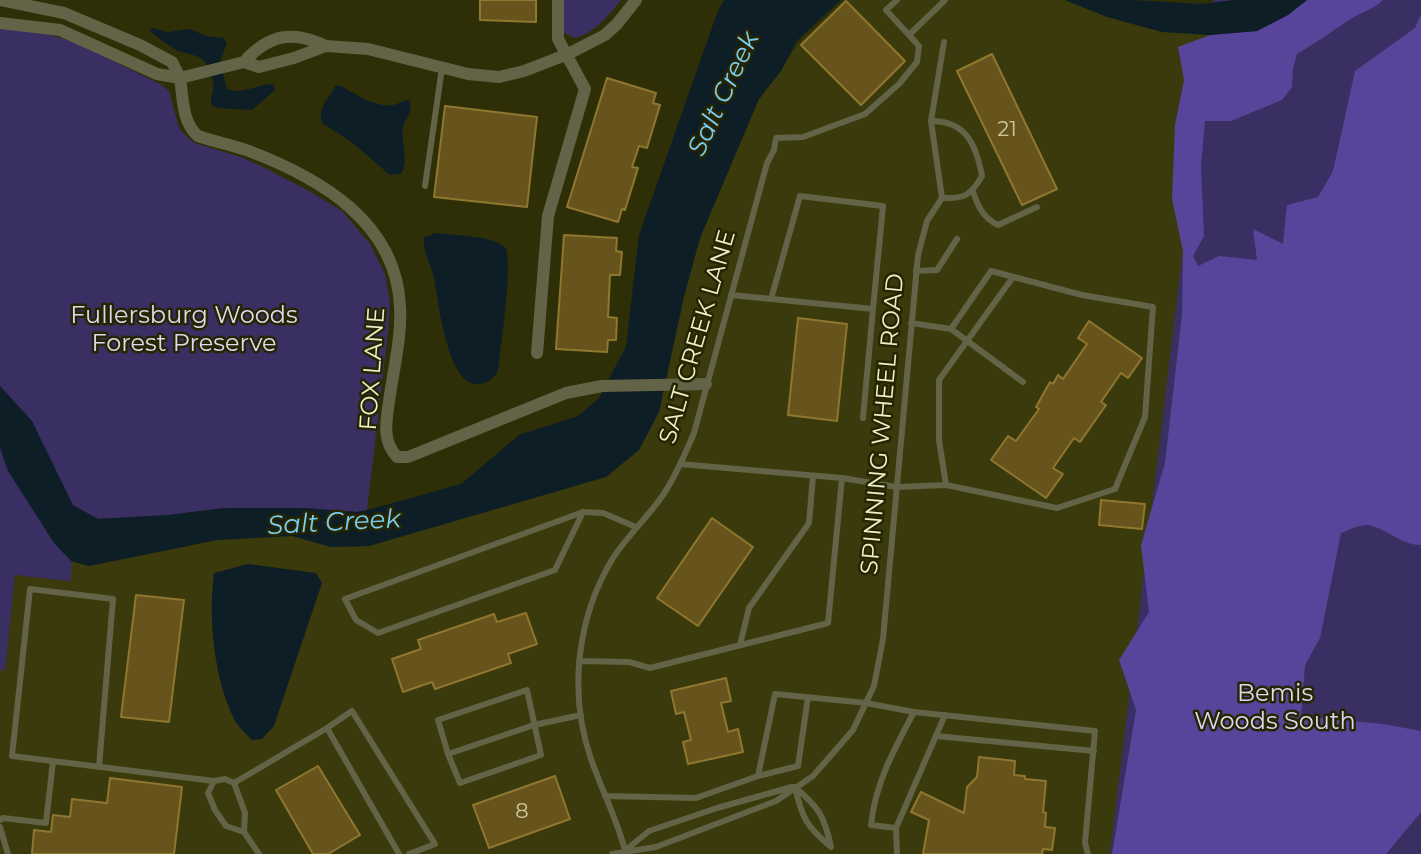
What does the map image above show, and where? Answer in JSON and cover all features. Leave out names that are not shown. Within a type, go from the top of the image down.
[{"type":"street","points":[[0,0],[64,13],[140,45],[172,62],[180,78]]},
{"type":"street","points":[[537,353],[548,216],[585,89],[558,39],[558,0]]},
{"type":"street","points":[[244,62],[256,48],[269,41],[293,35],[310,38],[326,46],[368,50],[468,74],[499,77],[524,71],[568,54],[605,35],[636,0]]},
{"type":"street","points":[[0,23],[60,30],[158,74],[180,78],[244,62],[259,67],[326,46]]},
{"type":"street","name":"FOX LANE","points":[[180,78],[187,122],[191,130],[210,140],[251,152],[332,193],[367,221],[381,244],[396,279],[400,308],[386,432],[387,442],[397,457],[408,457],[566,393],[602,386],[706,384]]},
{"type":"lane","points":[[897,0],[886,10],[909,35],[945,0]]},
{"type":"lane","name":"SALT CREEK LANE","points":[[626,853],[590,757],[581,715],[579,661],[594,598],[612,560],[662,496],[694,433],[776,138],[803,137],[865,114],[900,84],[917,62],[919,46],[909,35]]},
{"type":"lane","points":[[932,121],[947,121],[960,127],[968,140],[979,160],[982,176],[973,192],[957,199],[942,198],[932,121],[944,42]]},
{"type":"lane","points":[[425,186],[442,68]]},
{"type":"lane","points":[[973,192],[978,206],[988,220],[998,225],[1037,207]]},
{"type":"lane","points":[[771,299],[800,196],[884,206],[863,418]]},
{"type":"lane","name":"SPINNING WHEEL ROAD","points":[[612,854],[656,847],[776,802],[813,776],[853,730],[874,686],[883,639],[918,255],[927,221],[942,198]]},
{"type":"lane","points":[[916,271],[937,270],[957,240]]},
{"type":"lane","points":[[680,464],[842,478],[896,487],[946,485],[1058,508],[1115,489],[1144,416],[1153,307],[1082,295],[991,271],[951,329]]},
{"type":"lane","points":[[946,485],[939,440],[939,380],[1013,277]]},
{"type":"lane","points":[[731,295],[873,309]]},
{"type":"lane","points":[[911,323],[951,329],[1023,382]]},
{"type":"lane","points":[[740,645],[749,608],[809,523],[813,475]]},
{"type":"lane","points":[[579,661],[629,662],[650,668],[828,623],[842,478]]},
{"type":"lane","points":[[583,512],[555,570],[377,633],[356,620],[345,599],[583,512],[603,513],[636,527]]},
{"type":"lane","points":[[99,767],[113,599],[30,589],[12,756],[99,767],[214,781],[225,779],[234,783],[243,801],[244,832],[259,854]]},
{"type":"lane","points":[[527,690],[541,755],[460,783],[448,754],[438,720],[527,690]]},
{"type":"lane","points":[[758,776],[775,694],[1095,731],[1085,843],[1088,854]]},
{"type":"lane","points":[[605,796],[696,798],[758,776],[798,766],[808,698]]},
{"type":"lane","points":[[234,783],[352,711],[435,844],[409,854]]},
{"type":"lane","points":[[896,828],[871,825],[873,799],[914,712]]},
{"type":"lane","points":[[448,754],[534,724],[581,715]]},
{"type":"lane","points":[[897,854],[896,828],[945,715]]},
{"type":"lane","points":[[327,728],[398,854]]},
{"type":"lane","points":[[936,736],[1094,751]]},
{"type":"lane","points":[[0,820],[3,818],[46,823],[53,761]]},
{"type":"lane","points":[[214,781],[208,793],[215,810],[226,826],[244,832]]},
{"type":"lane","points":[[795,787],[800,808],[810,829],[838,854]]},
{"type":"lane","points":[[795,787],[812,802],[825,821],[831,847]]},
{"type":"lane","name":"SPINNING WHEEL ROAD","points":[[626,853],[649,831],[717,808],[795,787]]},
{"type":"lane","points":[[0,827],[8,854]]},
{"type":"shaded area","points":[[844,0],[1065,0],[1107,17],[1209,34],[1115,854],[0,854],[0,670],[5,670],[15,575],[70,581],[71,561],[90,566],[217,540],[292,536],[331,547],[369,546],[606,477],[639,450],[700,238],[759,99],[799,43]]},
{"type":"green space","points":[[562,0],[621,0],[594,29],[574,38],[563,32]]},
{"type":"green space","name":"Bemis Woods South","points":[[1213,0],[1421,0],[1421,854],[1110,854]]},
{"type":"green space","name":"Bemis Woods South","points":[[1307,0],[1383,0],[1297,54],[1292,87],[1282,100],[1231,121],[1205,121],[1201,165],[1204,236],[1193,256],[1198,266],[1219,256],[1257,260],[1253,229],[1283,244],[1287,205],[1318,197],[1333,171],[1355,71],[1415,28],[1421,14],[1421,545],[1408,543],[1368,525],[1341,533],[1320,638],[1305,665],[1301,716],[1383,724],[1421,731],[1421,812],[1386,854],[1112,854],[1136,710],[1119,660],[1149,612],[1141,545],[1165,463],[1182,314],[1183,251],[1172,199],[1175,125],[1184,80],[1178,47],[1210,35],[1257,31],[1288,15]]},
{"type":"green space","name":"Fullersburg Woods Forest Preserve","points":[[0,27],[34,31],[72,41],[160,84],[169,91],[179,128],[194,143],[241,157],[263,167],[342,211],[370,244],[385,274],[390,302],[367,510],[356,512],[303,508],[225,508],[98,519],[73,506],[71,581],[15,575],[5,670],[0,670]]},
{"type":"water","name":"Salt Creek","points":[[724,0],[841,0],[797,41],[781,71],[759,99],[700,238],[659,412],[639,450],[606,477],[369,546],[331,547],[292,536],[217,540],[89,566],[71,561],[54,543],[8,471],[0,448],[0,386],[32,421],[73,505],[98,519],[225,508],[303,508],[356,512],[367,510],[461,484],[519,435],[578,416],[599,398],[626,346],[639,235],[717,13]]},
{"type":"water","points":[[1065,0],[1201,4],[1234,0],[1307,0],[1288,15],[1257,31],[1210,35],[1162,32],[1107,17]]},
{"type":"water","points":[[153,28],[168,32],[190,29],[206,36],[224,38],[227,43],[220,62],[227,89],[239,91],[273,84],[275,90],[252,110],[217,108],[211,104],[211,75],[203,60],[169,46],[149,30]]},
{"type":"water","points":[[338,85],[379,104],[393,105],[409,100],[410,111],[403,127],[405,163],[401,174],[390,175],[350,141],[322,123],[322,108]]},
{"type":"water","points":[[436,233],[483,238],[505,247],[507,286],[498,372],[485,383],[475,384],[465,379],[451,355],[441,320],[434,278],[424,247],[424,237]]},
{"type":"water","points":[[248,564],[316,573],[322,583],[274,726],[262,739],[252,740],[240,728],[227,703],[217,667],[212,628],[214,573]]},
{"type":"building","points":[[480,0],[536,0],[536,22],[480,20]]},
{"type":"building","points":[[846,1],[905,61],[861,105],[801,45]]},
{"type":"building","points":[[992,54],[1057,189],[1022,205],[957,71]]},
{"type":"building","points":[[607,78],[656,93],[653,103],[660,105],[647,148],[639,146],[632,167],[638,168],[625,210],[622,209],[618,222],[567,207]]},
{"type":"building","points":[[445,106],[537,117],[527,207],[434,197]]},
{"type":"building","points":[[564,235],[617,238],[616,251],[622,252],[620,275],[610,275],[608,317],[617,318],[616,340],[608,340],[607,352],[556,349]]},
{"type":"building","points":[[798,318],[847,324],[837,421],[788,415]]},
{"type":"building","points":[[1089,321],[1142,358],[1128,378],[1121,373],[1101,402],[1106,405],[1080,442],[1074,438],[1053,468],[1063,474],[1046,498],[991,460],[1008,436],[1016,441],[1039,409],[1036,407],[1050,382],[1053,384],[1058,375],[1063,379],[1087,344],[1078,338]]},
{"type":"building","points":[[1101,500],[1145,504],[1142,529],[1099,525]]},
{"type":"building","points":[[712,518],[753,547],[698,626],[657,598]]},
{"type":"building","points":[[136,595],[184,600],[169,722],[121,717]]},
{"type":"building","points":[[526,613],[537,644],[508,654],[511,663],[435,689],[432,682],[403,692],[392,659],[421,649],[418,640],[494,614],[497,622]]},
{"type":"building","points":[[726,678],[731,701],[721,703],[728,732],[738,729],[743,752],[688,764],[683,742],[691,740],[684,712],[676,714],[671,691]]},
{"type":"building","points":[[979,757],[1015,761],[1014,775],[1046,781],[1043,812],[1046,813],[1045,827],[1055,828],[1052,850],[1043,849],[1042,854],[923,854],[929,820],[911,812],[921,792],[964,813],[967,787],[977,777]]},
{"type":"building","points":[[318,766],[360,835],[328,854],[313,854],[276,790]]},
{"type":"building","points":[[555,776],[570,819],[489,848],[473,805]]},
{"type":"building","points":[[110,778],[182,787],[174,854],[32,854],[34,830],[51,832],[53,815],[70,817],[72,799],[107,803]]}]
